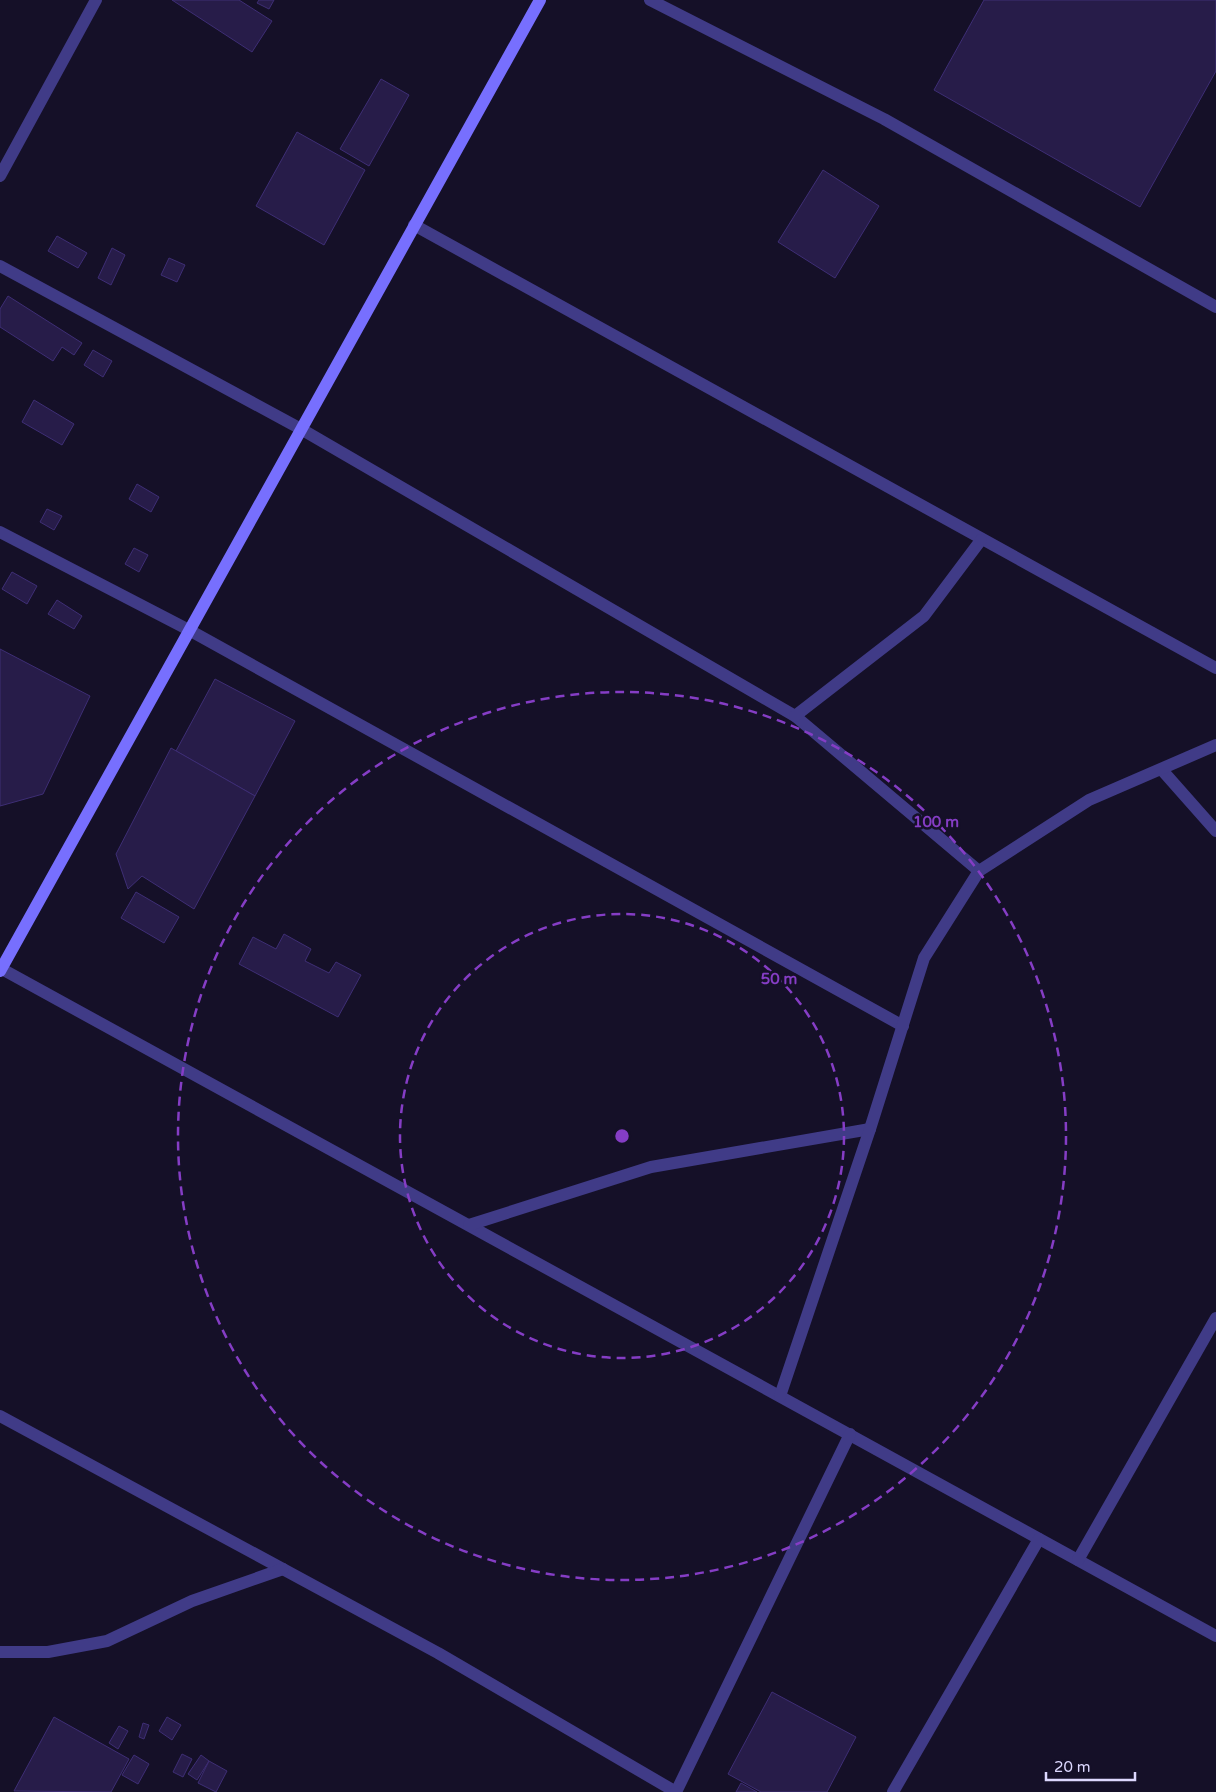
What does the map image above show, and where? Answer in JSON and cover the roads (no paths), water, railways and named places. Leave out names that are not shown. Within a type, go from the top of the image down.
[{"type":"main road","points":[[0,969],[540,0]]},
{"type":"street","points":[[0,176],[96,0]]},
{"type":"street","points":[[650,0],[884,119],[1216,307]]},
{"type":"street","points":[[414,225],[1216,668]]},
{"type":"street","points":[[0,266],[302,429],[795,716],[979,871]]},
{"type":"street","points":[[0,532],[189,630],[903,1026]]},
{"type":"street","points":[[795,716],[924,616],[982,540]]},
{"type":"street","points":[[780,1396],[870,1129],[924,958],[979,871],[1089,800],[1216,745]]},
{"type":"street","points":[[1162,770],[1216,830]]},
{"type":"street","points":[[0,969],[1216,1636]]},
{"type":"street","points":[[469,1226],[651,1167],[870,1129]]},
{"type":"street","points":[[1078,1560],[1216,1318]]},
{"type":"street","points":[[0,1416],[438,1653],[676,1792],[850,1434]]},
{"type":"street","points":[[892,1792],[1039,1538]]},
{"type":"street","points":[[0,1652],[48,1652],[107,1641],[192,1601],[283,1569]]}]
